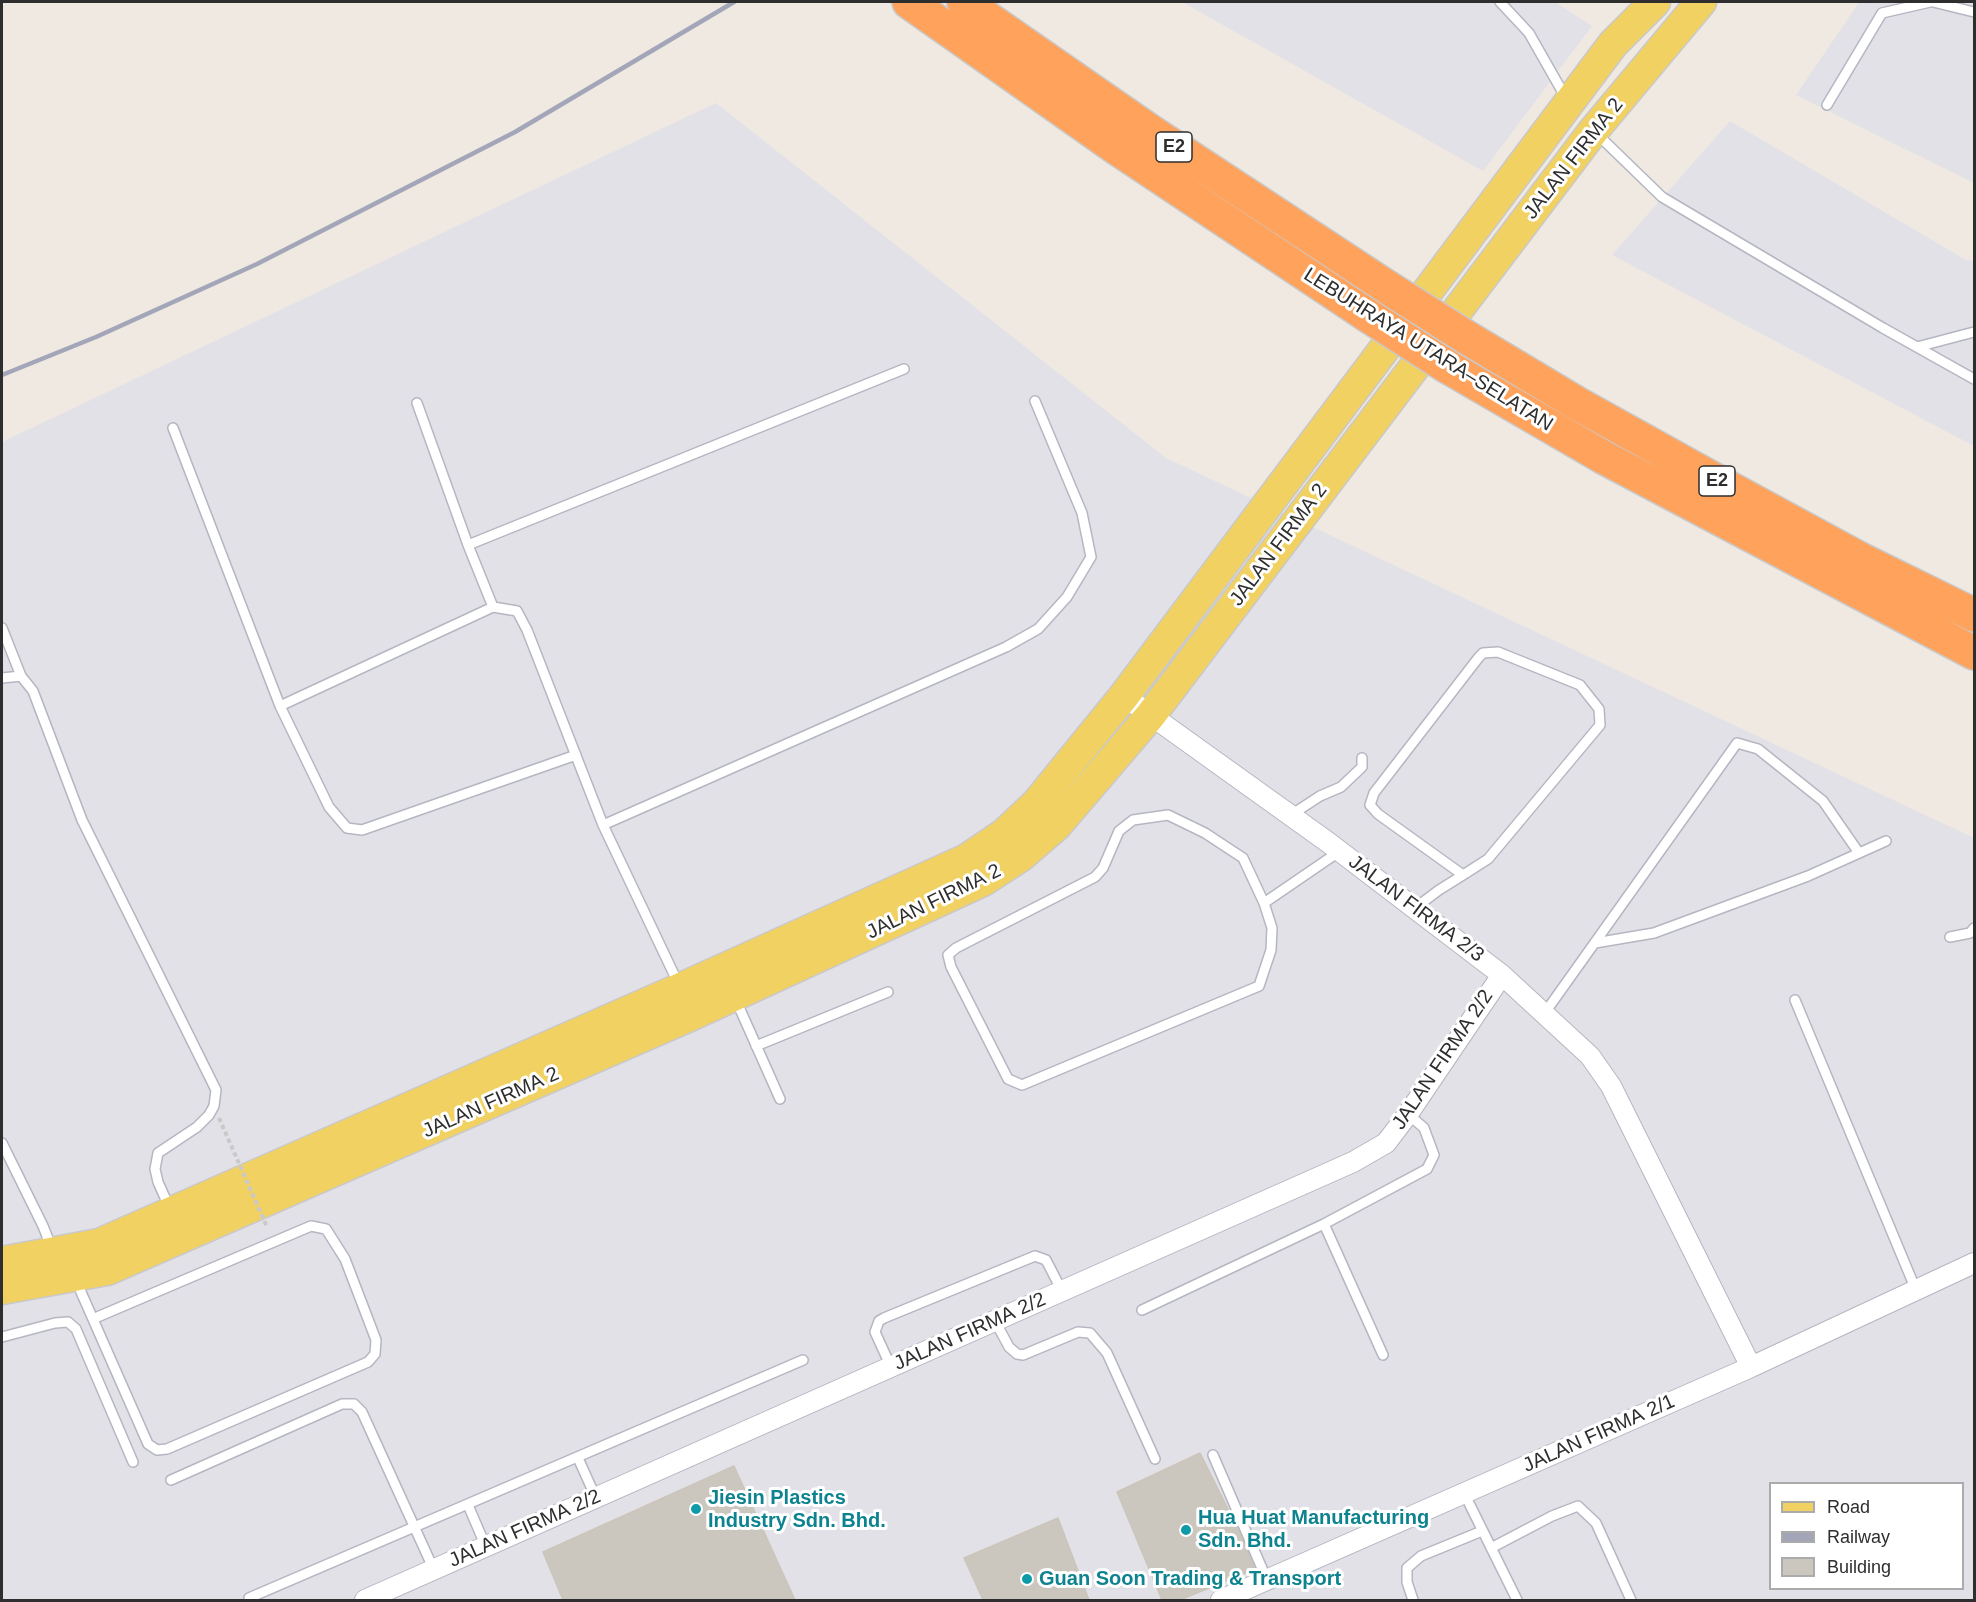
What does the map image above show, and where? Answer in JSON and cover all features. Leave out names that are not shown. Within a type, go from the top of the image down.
[{"type":"highway","name":"LEBUHRAYA UTARA–SELATAN","points":[[909,2],[1115,147],[1448,367],[1603,457],[1974,653]]},
{"type":"highway","name":"LEBUHRAYA UTARA–SELATAN","points":[[964,2],[1150,131],[1466,338],[1578,404],[1731,489],[1862,560],[1974,615]]},
{"type":"highway","points":[[1762,541],[1792,580],[1974,678]]},
{"type":"main road","name":"JALAN FIRMA 2","points":[[2,1289],[107,1270],[686,1002],[967,860],[1004,834],[1037,803],[1124,696],[1613,44],[1655,2]]},
{"type":"main road","name":"JALAN FIRMA 2","points":[[2,1262],[99,1244],[171,1212],[686,1002],[734,996],[982,881],[1020,857],[1056,825],[1150,716],[1594,130],[1701,2]]},
{"type":"street","name":"JALAN FIRMA 2/3","points":[[1124,696],[1340,851],[1502,975],[1590,1056],[1611,1086],[1751,1367]]},
{"type":"street","name":"JALAN FIRMA 2/2","points":[[364,1600],[1353,1162],[1386,1143],[1502,975]]},
{"type":"street","name":"JALAN FIRMA 2/1","points":[[1221,1600],[1751,1367],[1974,1263]]},
{"type":"lane","points":[[1500,2],[1529,33],[1569,103]]},
{"type":"lane","points":[[1827,105],[1882,13],[1931,2],[1974,12]]},
{"type":"lane","points":[[1594,130],[1662,197],[1974,379]]},
{"type":"lane","points":[[1917,347],[1974,332]]},
{"type":"lane","points":[[468,544],[904,369]]},
{"type":"lane","points":[[603,825],[1006,647],[1038,630],[1067,597],[1090,557],[1082,513],[1035,401]]},
{"type":"lane","points":[[417,403],[493,607]]},
{"type":"lane","points":[[173,428],[280,706],[329,807],[346,828],[362,830],[576,755]]},
{"type":"lane","points":[[280,706],[493,607],[517,611],[527,630],[603,825],[686,1002]]},
{"type":"lane","points":[[2,628],[21,676],[33,692],[82,820],[216,1090],[214,1106],[209,1115],[197,1127],[158,1153],[155,1169],[171,1212]]},
{"type":"lane","points":[[1415,908],[1488,859],[1600,725],[1599,709],[1580,685],[1498,652],[1483,653],[1479,657],[1374,793],[1370,805],[1378,814],[1463,875]]},
{"type":"lane","points":[[2,678],[21,676]]},
{"type":"lane","points":[[1544,1014],[1737,743],[1758,749],[1824,801],[1858,853]]},
{"type":"lane","points":[[1291,815],[1320,796],[1341,787],[1362,767],[1362,759]]},
{"type":"lane","points":[[1168,815],[1205,833],[1243,858],[1264,903],[1272,928],[1271,950],[1259,986],[1022,1085],[1008,1079],[951,967],[948,955],[956,948],[1095,877],[1103,868],[1119,831],[1133,820],[1168,815]]},
{"type":"lane","points":[[1595,943],[1654,933],[1808,876],[1886,841]]},
{"type":"lane","points":[[1264,903],[1340,851]]},
{"type":"lane","points":[[1950,937],[1970,933],[1974,928]]},
{"type":"lane","points":[[756,1046],[888,992]]},
{"type":"lane","points":[[734,996],[780,1099]]},
{"type":"lane","points":[[1795,1000],[1916,1290]]},
{"type":"lane","points":[[1142,1310],[1324,1224],[1427,1169],[1434,1155],[1424,1128],[1408,1114]]},
{"type":"lane","points":[[2,1143],[43,1226],[53,1252]]},
{"type":"lane","points":[[1324,1224],[1383,1356]]},
{"type":"lane","points":[[76,1275],[81,1292],[148,1444],[157,1450],[167,1449],[357,1367],[368,1362],[375,1354],[376,1340],[345,1259],[326,1229],[311,1226],[94,1318]]},
{"type":"lane","points":[[891,1367],[875,1332],[879,1321],[884,1318],[1035,1256],[1046,1260],[1062,1291]]},
{"type":"lane","points":[[995,1321],[1009,1347],[1017,1354],[1023,1355],[1078,1332],[1090,1333],[1107,1353],[1155,1459]]},
{"type":"lane","points":[[2,1337],[55,1323],[68,1322],[76,1329],[133,1462]]},
{"type":"lane","points":[[249,1600],[249,1598],[804,1360]]},
{"type":"lane","points":[[171,1480],[342,1404],[354,1404],[362,1412],[434,1570]]},
{"type":"lane","points":[[1214,1455],[1267,1580]]},
{"type":"lane","points":[[578,1458],[596,1498]]},
{"type":"lane","points":[[1464,1493],[1517,1600]]},
{"type":"lane","points":[[468,1504],[486,1546]]},
{"type":"lane","points":[[1491,1548],[1552,1516],[1578,1506],[1596,1523],[1631,1600]]},
{"type":"lane","points":[[1413,1600],[1407,1582],[1407,1568],[1421,1556],[1482,1531]]},
{"type":"path","points":[[219,1118],[267,1227]]},
{"type":"shaded area","points":[[1182,2],[1555,2],[1592,26],[1483,171]]},
{"type":"shaded area","points":[[1862,2],[1974,2],[1974,183],[1796,95],[1858,4]]},
{"type":"shaded area","points":[[716,103],[1166,458],[1974,838],[1974,1600],[2,1600],[2,442]]},
{"type":"shaded area","points":[[1730,121],[1966,260],[1974,261],[1974,446],[1612,255]]},
{"type":"building","name":"Hua Huat Manufacturing Sdn. Bhd.","points":[[1200,1453],[1255,1569],[1180,1600],[1162,1600],[1117,1492]]},
{"type":"building","name":"Jiesin Plastics Industry Sdn. Bhd.","points":[[734,1466],[795,1600],[563,1600],[543,1552]]},
{"type":"building","name":"Guan Soon Trading & Transport","points":[[1058,1518],[1089,1600],[983,1600],[964,1558]]},
{"type":"railway","points":[[2,375],[96,337],[257,264],[515,132],[734,2]]},
{"type":"place","name":"Jiesin Plastics Industry Sdn. Bhd.","points":[[696,1509]]},
{"type":"place","name":"Hua Huat Manufacturing Sdn. Bhd.","points":[[1186,1530]]},
{"type":"place","name":"Guan Soon Trading & Transport","points":[[1027,1579]]}]
